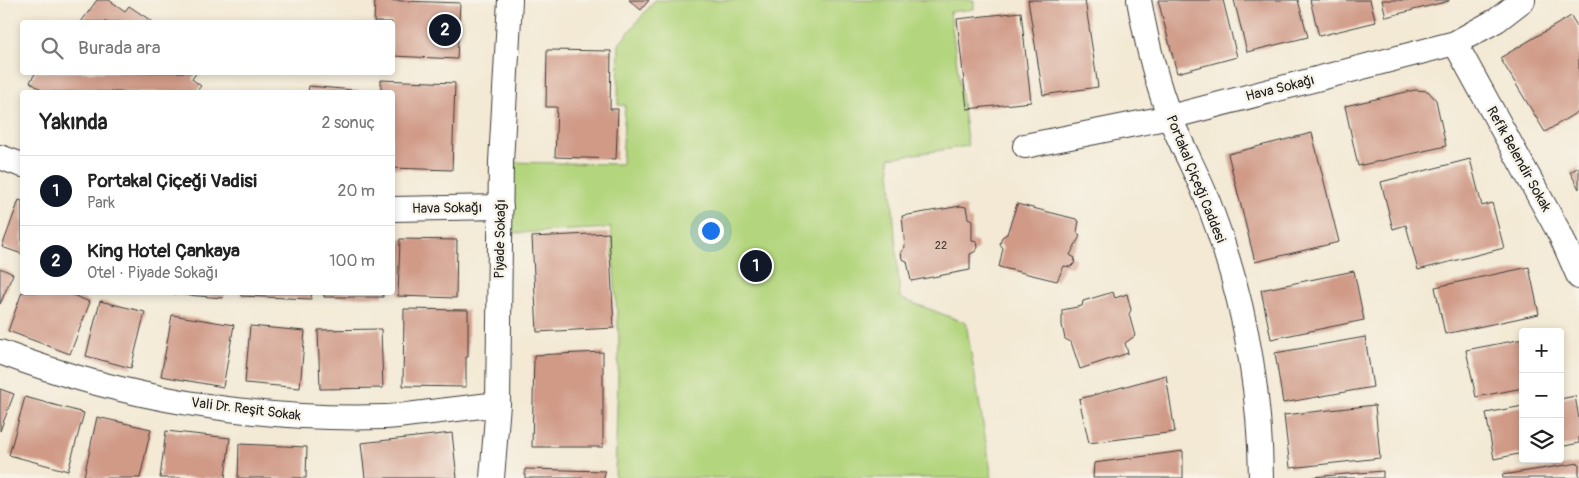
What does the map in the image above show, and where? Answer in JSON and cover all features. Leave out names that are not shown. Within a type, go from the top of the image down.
[{"type":"street","name":"Piyade Sokağı","points":[[492,478],[498,404],[501,162],[510,0]]},
{"type":"street","name":"Portakal Çiçeği Caddesi","points":[[1139,0],[1146,43],[1170,116],[1210,207],[1229,264],[1244,321],[1259,411],[1261,478]]},
{"type":"street","name":"Hava Sokağı","points":[[1024,146],[1170,116],[1455,43],[1497,20],[1523,0]]},
{"type":"street","name":"Refik Belendir Sokak","points":[[1455,43],[1561,236],[1579,277]]},
{"type":"street","points":[[0,156],[20,164]]},
{"type":"street","name":"Hava Sokağı","points":[[395,209],[501,207]]},
{"type":"street","name":"Vali Dr. Reşit Sokak","points":[[0,352],[96,382],[170,400],[247,412],[309,416],[387,417],[498,404]]},
{"type":"green space","points":[[655,0],[974,0],[974,9],[950,12],[968,146],[889,158],[900,298],[966,323],[992,478],[615,478],[619,341],[611,228],[500,234],[501,162],[622,164],[625,105],[618,105],[619,44]]},
{"type":"building","points":[[97,0],[109,0],[125,11],[129,6],[150,20],[82,20]]},
{"type":"building","points":[[375,0],[460,3],[457,59],[395,56],[395,20],[374,20]]},
{"type":"building","points":[[629,0],[649,0],[641,10]]},
{"type":"building","points":[[1028,0],[1085,0],[1098,87],[1043,95]]},
{"type":"building","points":[[1158,0],[1223,0],[1237,57],[1177,73]]},
{"type":"building","points":[[1234,0],[1298,0],[1308,37],[1247,52]]},
{"type":"building","points":[[1310,0],[1370,0],[1376,22],[1319,36]]},
{"type":"building","points":[[1382,0],[1449,0],[1449,1],[1386,17]]},
{"type":"building","points":[[1021,12],[1031,102],[967,109],[957,19]]},
{"type":"building","points":[[1571,16],[1579,29],[1579,111],[1545,132],[1500,58]]},
{"type":"building","points":[[547,50],[611,51],[610,109],[618,109],[616,159],[555,157],[557,107],[546,107]]},
{"type":"building","points":[[34,75],[195,75],[192,79],[201,86],[198,90],[41,90],[30,82]]},
{"type":"building","points":[[381,80],[455,83],[452,170],[395,168],[395,90],[381,90]]},
{"type":"building","points":[[309,86],[353,90],[308,90]]},
{"type":"building","points":[[1415,90],[1428,91],[1436,100],[1446,146],[1358,166],[1345,106]]},
{"type":"building","points":[[1312,133],[1339,242],[1255,262],[1228,154]]},
{"type":"building","points":[[1470,159],[1482,206],[1492,203],[1504,248],[1418,270],[1406,225],[1393,229],[1381,182]]},
{"type":"building","points":[[1579,167],[1579,189],[1570,172]]},
{"type":"building","points":[[19,200],[20,200],[20,253],[2,247]]},
{"type":"building","points":[[1017,204],[1079,221],[1077,232],[1080,236],[1070,255],[1075,258],[1074,264],[1071,267],[1064,266],[1057,281],[999,267],[1003,248],[1000,244],[1002,237],[1007,234]]},
{"type":"building","points":[[961,206],[966,207],[968,218],[972,220],[972,241],[977,242],[978,247],[976,251],[970,254],[970,270],[911,281],[907,261],[902,259],[901,252],[905,247],[902,216]]},
{"type":"building","points":[[609,233],[614,328],[537,332],[532,237]]},
{"type":"building","points":[[400,239],[457,240],[456,298],[398,296]]},
{"type":"building","points":[[1529,267],[1539,314],[1445,334],[1435,287]]},
{"type":"building","points":[[0,268],[13,274],[0,304]]},
{"type":"building","points":[[1354,271],[1364,320],[1271,339],[1261,290]]},
{"type":"building","points":[[1113,292],[1115,298],[1127,294],[1131,310],[1129,314],[1135,336],[1125,343],[1128,353],[1080,369],[1071,342],[1065,339],[1062,325],[1062,310],[1082,306],[1083,301]]},
{"type":"building","points":[[21,295],[72,295],[90,302],[70,354],[8,331]]},
{"type":"building","points":[[186,295],[224,295],[223,298]]},
{"type":"building","points":[[241,295],[312,295],[311,299]]},
{"type":"building","points":[[324,295],[383,295],[383,297],[324,297]]},
{"type":"building","points":[[100,301],[145,312],[131,368],[86,356]]},
{"type":"building","points":[[404,309],[468,310],[466,387],[403,386]]},
{"type":"building","points":[[172,315],[234,325],[223,387],[161,376]]},
{"type":"building","points":[[250,326],[305,331],[300,388],[245,383]]},
{"type":"building","points":[[381,329],[383,388],[320,389],[318,330]]},
{"type":"building","points":[[1365,337],[1373,387],[1283,403],[1275,353]]},
{"type":"building","points":[[1519,340],[1519,389],[1476,397],[1466,350]]},
{"type":"building","points":[[603,352],[603,447],[532,447],[534,355]]},
{"type":"building","points":[[1166,375],[1175,432],[1089,443],[1079,399]]},
{"type":"building","points":[[0,389],[14,394],[0,431]]},
{"type":"building","points":[[1575,396],[1579,419],[1579,443],[1564,446],[1564,418],[1564,398]]},
{"type":"building","points":[[25,397],[84,413],[68,471],[9,455]]},
{"type":"building","points":[[1375,405],[1380,458],[1290,468],[1284,415]]},
{"type":"building","points":[[1519,407],[1519,454],[1494,459],[1486,413]]},
{"type":"building","points":[[97,417],[151,429],[140,478],[94,478],[84,476]]},
{"type":"building","points":[[166,431],[230,438],[225,478],[160,478]]},
{"type":"building","points":[[452,433],[457,478],[365,478],[361,443]]},
{"type":"building","points":[[239,444],[307,447],[306,478],[238,478]]},
{"type":"building","points":[[1183,451],[1183,478],[1093,478],[1094,463]]},
{"type":"building","points":[[1579,463],[1579,478],[1503,478],[1502,475]]},
{"type":"building","points":[[525,469],[605,471],[604,478],[525,478]]},
{"type":"building","points":[[1383,471],[1383,478],[1312,478],[1312,477]]},
{"type":"place","name":"King Hotel Çankaya","points":[[445,30]]},
{"type":"place","name":"Portakal Çiçeği Vadisi","points":[[756,266]]}]
